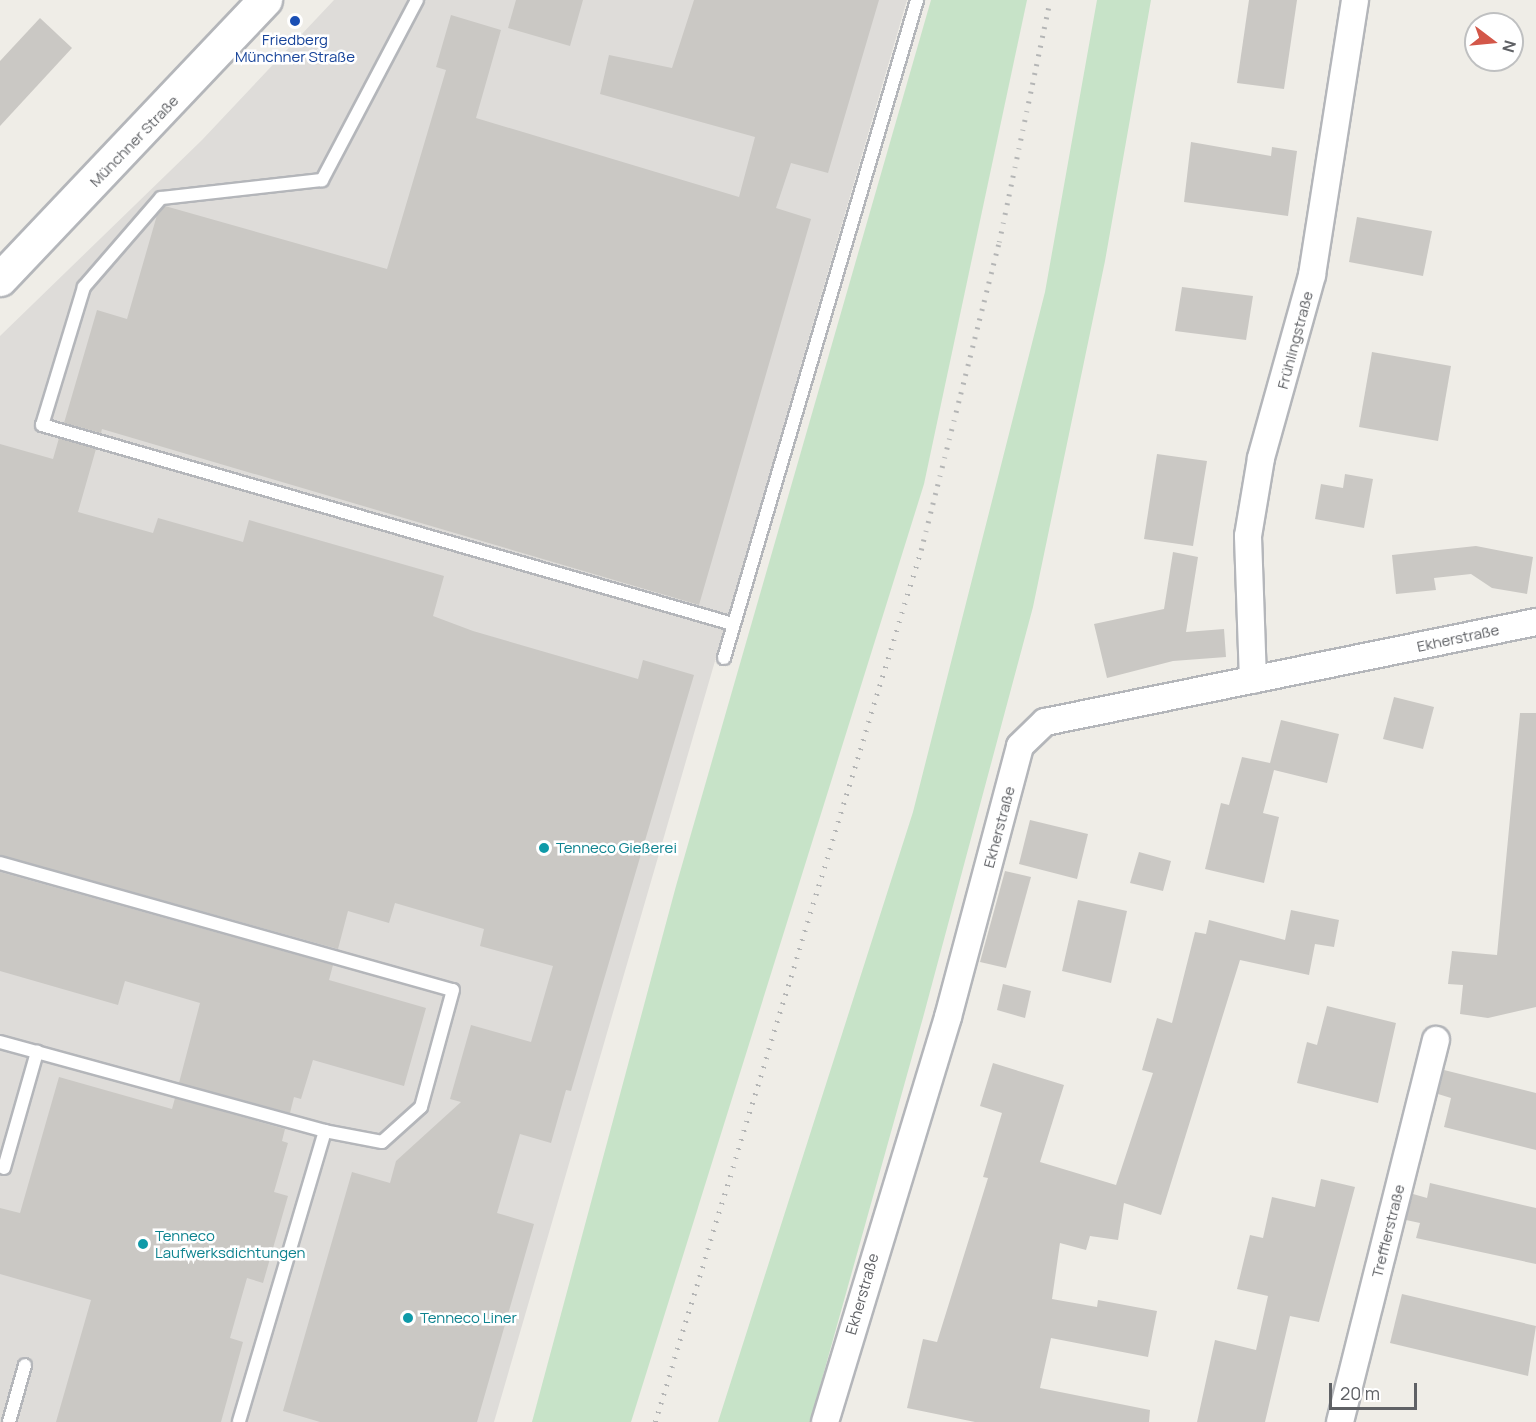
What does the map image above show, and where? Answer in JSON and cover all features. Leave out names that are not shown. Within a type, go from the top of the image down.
[{"type":"main road","name":"Münchner Straße","points":[[0,279],[265,0]]},
{"type":"street","name":"Frühlingstraße","points":[[1253,680],[1251,518],[1312,275],[1355,0]]},
{"type":"street","name":"Ekherstraße","points":[[825,1422],[948,1017],[1020,746],[1045,722],[1536,622]]},
{"type":"street","name":"Trefflerstraße","points":[[1340,1422],[1436,1040]]},
{"type":"lane","points":[[417,0],[322,180],[161,198],[84,287],[42,425],[734,624]]},
{"type":"lane","points":[[724,658],[917,0]]},
{"type":"lane","points":[[0,863],[453,990],[421,1107],[382,1142],[325,1131],[0,1042]]},
{"type":"lane","points":[[4,1168],[37,1052]]},
{"type":"lane","points":[[239,1422],[325,1131]]},
{"type":"lane","points":[[9,1422],[25,1365]]},
{"type":"shaded area","points":[[334,0],[907,0],[494,1422],[0,1422],[0,336],[202,140]]},
{"type":"green space","points":[[931,0],[1027,0],[924,484],[631,1422],[532,1422],[676,886]]},
{"type":"green space","points":[[1097,0],[1151,0],[1105,261],[1033,607],[924,1014],[810,1422],[718,1422],[913,812],[1045,292]]},
{"type":"building","points":[[516,0],[583,0],[570,46],[508,28]]},
{"type":"building","points":[[694,0],[879,0],[828,173],[791,163],[776,208],[811,219],[699,605],[102,429],[101,433],[64,423],[97,310],[127,319],[157,215],[165,206],[387,269],[446,70],[436,67],[451,15],[501,30],[476,118],[739,197],[755,137],[600,94],[609,55],[672,68]]},
{"type":"building","points":[[1249,0],[1297,0],[1284,89],[1237,83]]},
{"type":"building","points":[[40,18],[72,48],[0,126],[0,61]]},
{"type":"building","points":[[1191,142],[1271,156],[1272,147],[1297,151],[1288,216],[1184,202]]},
{"type":"building","points":[[1357,217],[1432,231],[1423,276],[1349,262]]},
{"type":"building","points":[[1182,287],[1253,296],[1246,340],[1175,331]]},
{"type":"building","points":[[1372,352],[1451,366],[1438,441],[1359,427]]},
{"type":"building","points":[[59,438],[96,449],[78,512],[153,533],[158,518],[243,542],[249,520],[444,576],[433,616],[473,631],[638,679],[643,660],[694,675],[571,1091],[566,1090],[551,1143],[520,1134],[497,1213],[534,1224],[477,1422],[320,1422],[283,1411],[352,1172],[390,1183],[396,1161],[461,1102],[450,1099],[471,1025],[531,1042],[553,966],[480,946],[484,929],[395,903],[389,923],[348,911],[338,949],[0,855],[0,444],[53,459]]},
{"type":"building","points":[[1157,454],[1207,461],[1193,546],[1144,539]]},
{"type":"building","points":[[1345,474],[1373,479],[1364,528],[1315,519],[1321,484],[1343,488]]},
{"type":"building","points":[[1476,546],[1533,557],[1527,594],[1492,588],[1471,574],[1434,578],[1436,590],[1396,594],[1392,555]]},
{"type":"building","points":[[1173,552],[1198,557],[1186,632],[1224,629],[1226,657],[1173,661],[1107,678],[1094,624],[1164,609]]},
{"type":"building","points":[[1394,697],[1434,707],[1423,749],[1383,739]]},
{"type":"building","points":[[1520,713],[1536,713],[1536,1007],[1488,1018],[1460,1014],[1463,985],[1448,984],[1452,951],[1497,955]]},
{"type":"building","points":[[1281,720],[1339,734],[1327,783],[1274,770],[1263,813],[1279,817],[1264,883],[1205,869],[1221,803],[1229,805],[1242,757],[1270,763]]},
{"type":"building","points":[[1030,820],[1088,834],[1077,879],[1019,864]]},
{"type":"building","points":[[1139,852],[1171,861],[1163,891],[1130,883]]},
{"type":"building","points":[[1005,871],[1031,877],[1006,968],[980,962]]},
{"type":"building","points":[[0,872],[333,965],[329,980],[426,1008],[404,1086],[313,1060],[301,1099],[294,1097],[290,1113],[179,1083],[200,1003],[125,981],[118,1005],[0,971]]},
{"type":"building","points":[[1078,900],[1127,911],[1111,983],[1062,971]]},
{"type":"building","points":[[1291,910],[1339,920],[1334,947],[1315,944],[1309,975],[1240,960],[1161,1215],[1124,1203],[1118,1240],[1090,1236],[1086,1250],[1060,1243],[1052,1299],[1097,1307],[1098,1300],[1157,1311],[1148,1357],[1051,1338],[1040,1388],[1150,1410],[1149,1422],[975,1422],[907,1408],[923,1339],[937,1342],[988,1178],[983,1177],[1002,1113],[980,1106],[993,1063],[1064,1085],[1040,1162],[1116,1185],[1153,1073],[1142,1070],[1157,1018],[1172,1023],[1195,932],[1206,934],[1209,920],[1285,940]]},
{"type":"building","points":[[1003,984],[1031,991],[1025,1018],[997,1010]]},
{"type":"building","points":[[1327,1006],[1396,1023],[1378,1103],[1297,1083],[1307,1042],[1317,1045]]},
{"type":"building","points":[[1444,1070],[1536,1093],[1536,1150],[1444,1127],[1451,1098],[1438,1094]]},
{"type":"building","name":"Tenneco Laufwerksdichtungen","points":[[59,1077],[172,1109],[175,1098],[285,1129],[282,1141],[288,1143],[274,1192],[288,1196],[263,1283],[247,1278],[230,1338],[243,1342],[221,1422],[56,1422],[91,1300],[0,1274],[0,1208],[20,1213]]},
{"type":"building","points":[[1321,1179],[1355,1187],[1319,1322],[1290,1316],[1265,1422],[1197,1422],[1215,1340],[1256,1350],[1268,1296],[1237,1289],[1250,1235],[1263,1238],[1272,1197],[1315,1207]]},
{"type":"building","points":[[1430,1183],[1536,1208],[1536,1264],[1416,1238],[1420,1223],[1406,1220],[1413,1194],[1427,1198]]},
{"type":"building","points":[[1402,1294],[1536,1326],[1528,1376],[1390,1343]]},
{"type":"railway","points":[[655,1422],[921,550],[999,242],[1050,0]]},
{"type":"place","name":"Friedberg Münchner Straße","points":[[295,21]]},
{"type":"place","name":"Tenneco Gießerei","points":[[544,848]]},
{"type":"place","name":"Tenneco Laufwerksdichtungen","points":[[143,1244]]},
{"type":"place","name":"Tenneco Liner","points":[[408,1318]]}]
